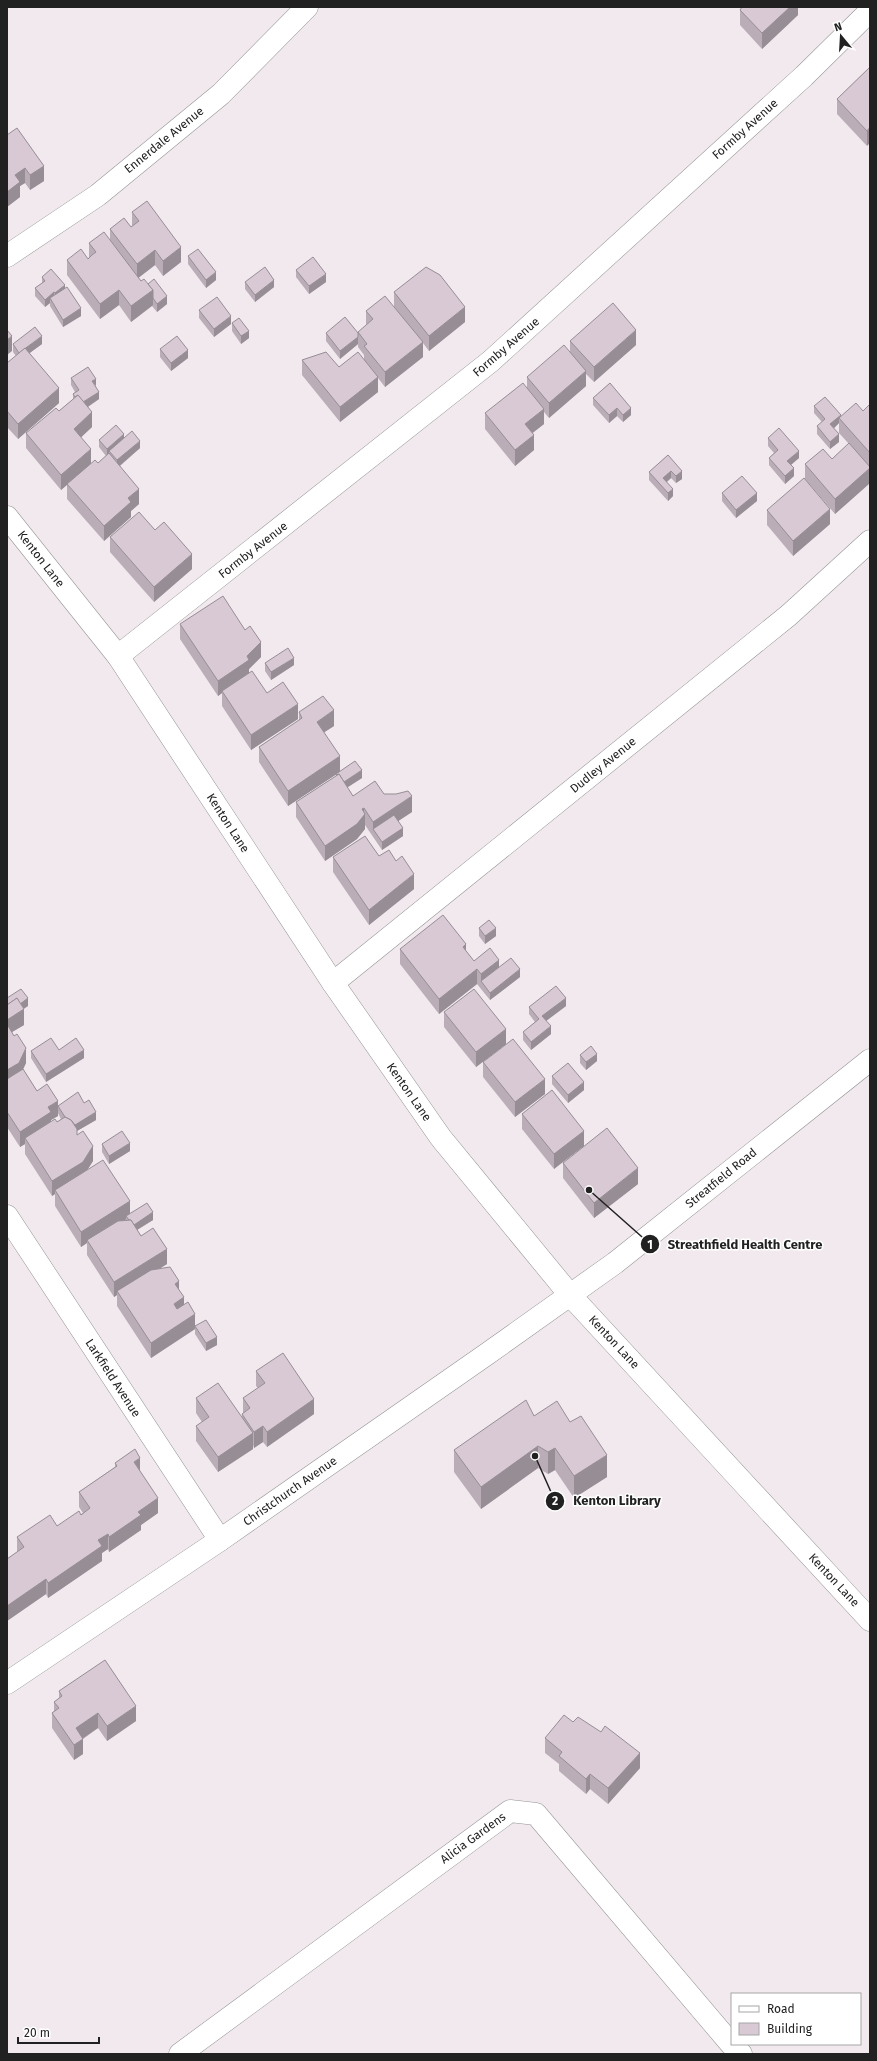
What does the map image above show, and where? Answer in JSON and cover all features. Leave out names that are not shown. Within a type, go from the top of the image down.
[{"type":"street","name":"Ennerdale Avenue","points":[[7,256],[98,195],[215,99],[307,7]]},
{"type":"street","name":"Formby Avenue","points":[[118,656],[491,362],[804,76],[870,11]]},
{"type":"street","name":"Kenton Lane","points":[[7,517],[118,656],[333,983],[441,1138],[570,1295],[870,1620]]},
{"type":"street","name":"Dudley Avenue","points":[[333,983],[789,615],[870,541]]},
{"type":"street","name":"Streatfield Road","points":[[570,1295],[615,1263],[870,1060]]},
{"type":"street","name":"Larkfield Avenue","points":[[7,1216],[220,1540]]},
{"type":"street","name":"Christchurch Avenue","points":[[7,1683],[220,1540],[570,1295]]},
{"type":"street","name":"Alicia Gardens","points":[[180,2054],[510,1811],[536,1814],[731,2044]]},
{"type":"street","name":"Alicia Gardens","points":[[732,2045],[742,2054]]},
{"type":"building","points":[[742,7],[790,7],[762,33],[740,10]]},
{"type":"building","points":[[870,67],[870,127],[867,131],[837,99]]},
{"type":"building","points":[[17,128],[44,166],[30,175],[25,168],[15,175],[20,182],[7,192],[7,135]]},
{"type":"building","points":[[147,201],[181,247],[163,261],[155,250],[137,264],[110,229],[124,218],[131,227],[139,221],[132,212]]},
{"type":"building","points":[[104,232],[141,281],[144,279],[153,290],[131,306],[119,290],[100,304],[67,260],[81,249],[88,259],[96,252],[89,243]]},
{"type":"building","points":[[198,249],[216,272],[206,280],[188,256]]},
{"type":"building","points":[[313,257],[326,274],[309,286],[296,270]]},
{"type":"building","points":[[265,267],[274,280],[255,295],[245,282]]},
{"type":"building","points":[[426,267],[440,275],[465,307],[429,336],[394,292]]},
{"type":"building","points":[[51,269],[65,285],[45,300],[35,288],[45,281],[42,277]]},
{"type":"building","points":[[154,279],[167,296],[157,304],[153,298],[153,290],[148,284]]},
{"type":"building","points":[[67,287],[81,308],[63,320],[50,298]]},
{"type":"building","points":[[385,296],[423,342],[385,372],[364,346],[367,344],[358,332],[373,319],[366,311]]},
{"type":"building","points":[[217,297],[231,316],[214,329],[199,310]]},
{"type":"building","points":[[613,303],[636,330],[594,367],[570,341]]},
{"type":"building","points":[[345,317],[358,333],[358,337],[340,351],[326,333]]},
{"type":"building","points":[[239,318],[249,331],[241,336],[232,323]]},
{"type":"building","points":[[35,327],[42,336],[19,353],[13,344]]},
{"type":"building","points":[[7,330],[12,336],[7,340]]},
{"type":"building","points":[[177,336],[188,350],[171,363],[160,349]]},
{"type":"building","points":[[564,345],[586,371],[549,403],[527,377]]},
{"type":"building","points":[[25,348],[59,388],[18,424],[7,411],[7,363]]},
{"type":"building","points":[[326,352],[339,367],[358,352],[378,377],[340,407],[302,360]]},
{"type":"building","points":[[88,367],[96,379],[92,381],[99,392],[83,402],[78,395],[75,397],[73,394],[79,390],[71,378]]},
{"type":"building","points":[[523,383],[544,409],[525,424],[534,435],[515,450],[485,413]]},
{"type":"building","points":[[610,383],[631,408],[623,415],[617,408],[609,415],[593,398]]},
{"type":"building","points":[[78,395],[92,412],[74,429],[91,449],[61,475],[26,433],[56,408],[59,411]]},
{"type":"building","points":[[825,397],[841,415],[830,424],[839,434],[830,442],[817,426],[825,419],[814,406]]},
{"type":"building","points":[[856,403],[863,411],[870,404],[870,453],[839,418]]},
{"type":"building","points":[[116,425],[124,434],[107,449],[99,440]]},
{"type":"building","points":[[779,428],[799,451],[787,461],[794,468],[785,476],[769,458],[778,450],[768,438]]},
{"type":"building","points":[[132,431],[140,441],[117,460],[109,451]]},
{"type":"building","points":[[849,443],[870,468],[835,499],[805,464],[823,449],[832,459]]},
{"type":"building","points":[[109,453],[139,489],[128,498],[131,502],[104,526],[67,484],[95,460],[98,463]]},
{"type":"building","points":[[668,455],[682,471],[676,476],[671,471],[663,478],[673,489],[668,493],[649,472]]},
{"type":"building","points":[[742,476],[757,493],[736,510],[722,493]]},
{"type":"building","points":[[804,478],[830,509],[793,541],[767,510]]},
{"type":"building","points":[[139,512],[155,530],[164,522],[192,554],[154,587],[110,537]]},
{"type":"building","points":[[223,596],[245,630],[250,626],[261,642],[247,656],[249,660],[218,681],[180,624]]},
{"type":"building","points":[[288,648],[294,658],[271,672],[265,663]]},
{"type":"building","points":[[252,671],[267,693],[283,682],[298,704],[251,735],[222,691]]},
{"type":"building","points":[[323,696],[334,710],[317,722],[340,756],[288,791],[259,747],[302,718],[299,712]]},
{"type":"building","points":[[355,761],[362,770],[344,782],[339,774],[336,774]]},
{"type":"building","points":[[339,774],[353,796],[375,781],[384,794],[396,794],[408,791],[412,796],[373,822],[364,808],[362,809],[365,814],[357,824],[325,846],[296,802]]},
{"type":"building","points":[[394,815],[403,828],[382,842],[373,829]]},
{"type":"building","points":[[365,836],[379,856],[389,850],[396,861],[402,856],[414,874],[369,910],[333,857]]},
{"type":"building","points":[[443,915],[466,944],[463,947],[474,961],[490,948],[499,960],[481,974],[477,969],[439,999],[400,949]]},
{"type":"building","points":[[489,920],[496,928],[485,936],[479,928]]},
{"type":"building","points":[[511,958],[520,969],[490,993],[481,981]]},
{"type":"building","points":[[556,986],[566,998],[542,1016],[551,1026],[531,1042],[523,1032],[539,1019],[529,1007]]},
{"type":"building","points":[[21,989],[28,998],[20,1004],[17,998],[7,1005],[7,998]]},
{"type":"building","points":[[474,989],[506,1029],[476,1052],[444,1012]]},
{"type":"building","points":[[17,998],[24,1009],[7,1020],[7,1005]]},
{"type":"building","points":[[7,1024],[14,1036],[17,1034],[26,1048],[19,1063],[7,1070]]},
{"type":"building","points":[[51,1038],[59,1050],[76,1038],[84,1050],[46,1074],[31,1051]]},
{"type":"building","points":[[513,1039],[545,1079],[515,1102],[483,1062]]},
{"type":"building","points":[[591,1046],[597,1054],[586,1062],[580,1055]]},
{"type":"building","points":[[568,1063],[584,1082],[568,1095],[552,1076]]},
{"type":"building","points":[[23,1069],[37,1091],[47,1084],[58,1101],[48,1107],[51,1112],[20,1132],[7,1112],[7,1079]]},
{"type":"building","points":[[552,1090],[584,1131],[554,1154],[522,1114]]},
{"type":"building","points":[[78,1092],[84,1103],[89,1100],[96,1112],[75,1125],[71,1120],[65,1117],[58,1106]]},
{"type":"building","points":[[65,1117],[71,1120],[77,1129],[77,1135],[83,1131],[93,1146],[83,1162],[52,1181],[25,1138],[55,1119],[57,1122]]},
{"type":"building","points":[[607,1128],[638,1168],[594,1203],[563,1163]]},
{"type":"building","points":[[122,1131],[130,1143],[109,1156],[102,1144]]},
{"type":"building","points":[[103,1160],[130,1201],[81,1232],[55,1190]]},
{"type":"building","points":[[147,1203],[153,1212],[134,1225],[126,1216]]},
{"type":"building","points":[[131,1220],[141,1236],[153,1228],[167,1249],[114,1282],[87,1240],[118,1221]]},
{"type":"building","points":[[170,1267],[179,1281],[175,1284],[184,1297],[174,1304],[177,1309],[188,1302],[195,1314],[151,1343],[117,1291],[151,1270]]},
{"type":"building","points":[[206,1320],[217,1337],[206,1343],[195,1326]]},
{"type":"building","points":[[283,1353],[314,1399],[267,1432],[263,1426],[254,1432],[242,1414],[250,1408],[243,1398],[265,1383],[256,1371]]},
{"type":"building","points":[[218,1383],[253,1433],[218,1457],[196,1426],[209,1417],[196,1398]]},
{"type":"building","points":[[526,1400],[534,1416],[557,1401],[570,1422],[581,1416],[607,1455],[574,1476],[555,1448],[548,1452],[538,1446],[481,1487],[454,1450]]},
{"type":"building","points":[[135,1449],[140,1458],[134,1462],[158,1498],[138,1512],[141,1515],[109,1537],[108,1534],[98,1540],[102,1546],[48,1583],[46,1579],[7,1606],[7,1559],[24,1547],[17,1537],[50,1515],[57,1526],[79,1511],[81,1515],[90,1508],[79,1492],[117,1466],[115,1463]]},
{"type":"building","points":[[105,1660],[136,1706],[107,1726],[98,1713],[76,1728],[83,1739],[74,1745],[52,1713],[59,1708],[54,1702],[62,1696],[59,1691]]},
{"type":"building","points":[[564,1715],[573,1722],[578,1717],[601,1732],[605,1726],[640,1753],[608,1788],[590,1774],[586,1779],[559,1756],[562,1752],[545,1738]]},
{"type":"place","name":"Streathfield Health Centre","points":[[589,1190]]},
{"type":"place","name":"Kenton Library","points":[[535,1456]]}]
